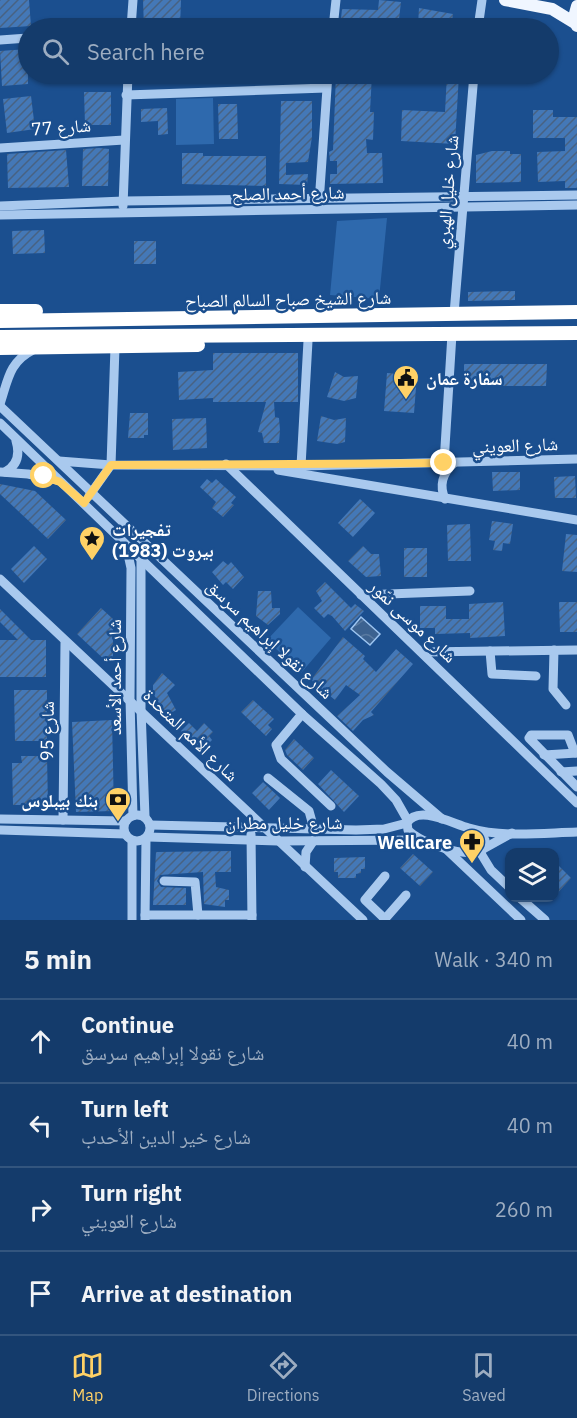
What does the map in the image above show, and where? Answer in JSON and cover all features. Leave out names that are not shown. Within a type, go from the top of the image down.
[{"type":"highway","points":[[0,311],[279,309],[389,315]]},
{"type":"highway","name":"شارع الشيخ صباح السالم الصباح","points":[[0,321],[577,312]]},
{"type":"highway","name":"شارع الشيخ صباح السالم الصباح","points":[[0,337],[577,333]]},
{"type":"highway","points":[[0,348],[308,341],[389,335]]},
{"type":"main road","points":[[505,0],[576,14]]},
{"type":"main road","points":[[567,0],[576,14]]},
{"type":"street","points":[[132,18],[133,0]]},
{"type":"street","points":[[334,18],[336,0]]},
{"type":"street","points":[[479,18],[482,0]]},
{"type":"street","points":[[0,40],[18,39]]},
{"type":"street","points":[[123,212],[127,84]]},
{"type":"street","points":[[319,203],[327,84]]},
{"type":"street","name":"شارع خليل الهبري","points":[[454,314],[473,84]]},
{"type":"street","points":[[126,95],[326,88]]},
{"type":"street","name":"شارع 77","points":[[0,148],[124,140]]},
{"type":"street","name":"شارع أحمد الصلح","points":[[0,215],[462,197],[577,195]]},
{"type":"street","name":"شارع أحمد الصلح","points":[[0,206],[124,201],[319,203],[461,209],[577,206]]},
{"type":"street","points":[[445,499],[440,488],[449,463],[452,334]]},
{"type":"street","points":[[301,466],[308,341]]},
{"type":"street","points":[[84,503],[111,465],[115,347]]},
{"type":"street","points":[[0,405],[5,382],[15,363],[37,348]]},
{"type":"street","name":"شارع نقولا إبراهيم سرسق","points":[[0,405],[420,802],[442,819]]},
{"type":"street","name":"شارع نقولا إبراهيم سرسق","points":[[0,423],[15,440],[123,540],[302,714],[381,784],[396,800],[408,822],[410,832],[420,840]]},
{"type":"street","points":[[2,472],[11,469],[17,460],[15,440]]},
{"type":"street","name":"شارع العويني","points":[[59,461],[111,465],[301,466],[577,459]]},
{"type":"street","name":"شارع موسى نمّور","points":[[226,464],[577,803]]},
{"type":"street","points":[[246,464],[577,520]]},
{"type":"street","points":[[2,472],[36,475],[60,482]]},
{"type":"street","name":"شارع أحمد الأسعد","points":[[123,540],[131,568],[128,837]]},
{"type":"street","name":"شارع أحمد الأسعد","points":[[143,542],[141,710],[147,838]]},
{"type":"street","name":"شارع الأمم المتحدة","points":[[0,579],[65,643],[130,699],[268,828],[305,867],[361,919]]},
{"type":"street","points":[[360,595],[470,591]]},
{"type":"street","name":"شارع 95","points":[[63,820],[65,643]]},
{"type":"street","points":[[554,650],[553,689],[566,705]]},
{"type":"street","points":[[423,652],[577,650]]},
{"type":"street","points":[[490,651],[492,674],[537,676]]},
{"type":"street","points":[[302,714],[276,745],[276,750],[281,759],[331,806]]},
{"type":"street","points":[[544,755],[576,753],[568,735],[530,736],[529,740],[544,755],[561,772],[577,787]]},
{"type":"street","points":[[561,772],[577,771]]},
{"type":"street","points":[[268,778],[309,811],[314,829]]},
{"type":"street","points":[[147,838],[145,917],[198,915],[252,918],[251,814]]},
{"type":"street","name":"شارع خليل مطران","points":[[129,818],[268,828],[376,830],[408,822],[420,815],[442,819]]},
{"type":"street","points":[[0,819],[129,818]]},
{"type":"street","points":[[442,819],[471,829],[512,834],[577,832]]},
{"type":"street","points":[[471,829],[484,838],[482,850],[492,870],[505,883]]},
{"type":"street","points":[[0,830],[128,837],[132,920]]},
{"type":"street","points":[[482,850],[512,834]]},
{"type":"street","name":"شارع خليل مطران","points":[[128,837],[139,842],[147,838],[420,840],[465,853],[482,850]]},
{"type":"street","points":[[305,867],[306,852],[314,840]]},
{"type":"street","points":[[444,847],[521,920]]},
{"type":"street","points":[[481,881],[492,870]]},
{"type":"street","points":[[385,876],[365,900],[384,920],[406,895]]},
{"type":"street","points":[[164,881],[195,882],[198,915]]},
{"type":"street","points":[[525,902],[545,920]]},
{"type":"shaded area","points":[[213,98],[214,144],[176,145],[176,99]]},
{"type":"shaded area","points":[[387,218],[379,299],[330,295],[337,221]]},
{"type":"shaded area","points":[[298,607],[331,638],[301,673],[267,640]]},
{"type":"water","points":[[361,617],[380,634],[370,645],[351,629]]},
{"type":"building","points":[[0,0],[29,0],[30,18],[18,18],[18,27],[0,28]]},
{"type":"building","points":[[143,0],[181,0],[180,18],[144,18]]},
{"type":"building","points":[[379,0],[401,2],[399,18],[341,18],[342,9],[378,10]]},
{"type":"building","points":[[419,8],[453,14],[452,18],[418,18]]},
{"type":"building","points":[[18,50],[18,84],[28,84],[2,86],[0,51]]},
{"type":"building","points":[[336,84],[371,84],[370,112],[374,112],[373,140],[366,139],[367,153],[382,153],[383,183],[330,184],[330,174],[337,174],[337,161],[330,161],[329,152],[333,150]]},
{"type":"building","points":[[446,84],[458,84],[455,144],[401,141],[402,110],[445,112]]},
{"type":"building","points":[[84,92],[111,92],[111,125],[85,125]]},
{"type":"building","points":[[31,96],[35,129],[7,133],[3,99]]},
{"type":"building","points":[[281,101],[312,101],[312,137],[308,162],[286,163],[286,175],[308,174],[307,185],[279,184]]},
{"type":"building","points":[[218,104],[237,104],[238,139],[219,139]]},
{"type":"building","points":[[167,108],[168,134],[158,135],[158,121],[141,122],[141,109]]},
{"type":"building","points":[[533,110],[553,110],[553,117],[577,117],[577,188],[565,188],[565,181],[538,182],[537,152],[565,151],[565,138],[533,138]]},
{"type":"building","points":[[83,149],[109,149],[108,186],[82,186]]},
{"type":"building","points":[[66,150],[69,187],[8,188],[7,154]]},
{"type":"building","points":[[492,151],[510,151],[510,154],[521,154],[521,182],[476,183],[476,155]]},
{"type":"building","points":[[182,153],[203,153],[203,156],[266,156],[266,186],[182,184]]},
{"type":"building","points":[[44,230],[45,253],[13,254],[12,231]]},
{"type":"building","points":[[134,241],[156,241],[156,264],[134,264]]},
{"type":"building","points":[[515,291],[515,300],[468,301],[468,292]]},
{"type":"building","points":[[213,353],[298,353],[298,402],[274,402],[275,417],[279,418],[279,443],[264,443],[262,433],[258,432],[266,402],[213,402],[213,398],[179,400],[178,372],[213,370]]},
{"type":"building","points":[[464,364],[547,364],[546,386],[464,386]]},
{"type":"building","points":[[335,372],[344,377],[358,376],[356,398],[344,401],[327,397]]},
{"type":"building","points":[[387,373],[417,375],[414,413],[384,411]]},
{"type":"building","points":[[130,413],[148,413],[148,435],[144,435],[144,438],[128,438]]},
{"type":"building","points":[[321,416],[334,420],[346,418],[345,442],[337,444],[317,441]]},
{"type":"building","points":[[206,418],[207,448],[173,450],[172,419]]},
{"type":"building","points":[[492,472],[520,472],[520,490],[493,491]]},
{"type":"building","points":[[575,476],[576,498],[555,498],[554,477]]},
{"type":"building","points":[[207,479],[212,483],[216,479],[236,497],[231,503],[234,505],[223,517],[212,508],[216,502],[200,487]]},
{"type":"building","points":[[0,484],[35,491],[66,520],[48,539],[0,494]]},
{"type":"building","points":[[360,499],[375,513],[353,537],[338,523]]},
{"type":"building","points":[[492,521],[513,524],[510,544],[503,543],[502,551],[493,550],[495,541],[489,540]]},
{"type":"building","points":[[470,524],[471,561],[448,561],[447,525]]},
{"type":"building","points":[[566,534],[577,535],[577,572],[562,571]]},
{"type":"building","points":[[34,546],[47,559],[24,583],[11,569]]},
{"type":"building","points":[[363,546],[371,554],[379,554],[381,576],[366,577],[348,561]]},
{"type":"building","points":[[404,548],[427,548],[427,577],[404,577]]},
{"type":"building","points":[[223,561],[228,565],[231,562],[244,577],[233,589],[226,582],[223,585],[212,572]]},
{"type":"building","points":[[325,582],[351,608],[355,604],[364,611],[345,631],[332,616],[328,614],[324,618],[314,608],[322,601],[316,591]]},
{"type":"building","points":[[258,591],[271,591],[272,608],[280,608],[280,614],[268,625],[256,616]]},
{"type":"building","points":[[503,602],[505,636],[470,638],[470,633],[435,634],[435,628],[420,628],[420,606],[446,606],[446,619],[469,619],[469,604]]},
{"type":"building","points":[[559,602],[577,602],[577,632],[560,632]]},
{"type":"building","points":[[101,608],[113,619],[113,656],[107,662],[77,634]]},
{"type":"building","points":[[0,609],[31,640],[46,640],[46,677],[0,677],[0,640],[18,640],[0,622]]},
{"type":"building","points":[[343,637],[365,656],[363,659],[376,672],[396,649],[413,664],[371,712],[374,715],[363,720],[353,731],[337,716],[360,695],[346,685],[335,700],[311,680]]},
{"type":"building","points":[[162,673],[175,685],[167,693],[176,710],[166,716],[153,693],[153,685]]},
{"type":"building","points":[[14,690],[47,690],[47,741],[15,741]]},
{"type":"building","points":[[253,700],[274,719],[268,725],[272,729],[266,736],[241,712]]},
{"type":"building","points":[[112,720],[114,811],[76,812],[72,722]]},
{"type":"building","points":[[189,723],[197,731],[204,723],[213,732],[209,736],[212,740],[201,751],[181,731]]},
{"type":"building","points":[[294,739],[314,758],[303,770],[287,755],[285,750]]},
{"type":"building","points":[[21,756],[47,756],[48,805],[13,805],[12,763],[22,763]]},
{"type":"building","points":[[331,770],[359,796],[344,812],[318,784]]},
{"type":"building","points":[[263,782],[280,798],[269,810],[252,793]]},
{"type":"building","points":[[231,851],[231,872],[215,872],[216,887],[229,890],[229,900],[225,900],[225,907],[204,904],[203,872],[160,875],[157,881],[161,887],[186,888],[186,905],[153,905],[156,852]]},
{"type":"building","points":[[413,854],[433,872],[420,886],[400,868]]},
{"type":"building","points":[[365,857],[365,869],[361,869],[361,873],[356,874],[356,878],[338,878],[338,872],[334,872],[334,858]]},
{"type":"building","points":[[559,866],[571,878],[559,892]]},
{"type":"place","name":"سفارة عمان","points":[[406,401]]},
{"type":"place","name":"تفجيرات بيروت (1983)","points":[[92,562]]},
{"type":"place","name":"بنك بيبلوس","points":[[118,823]]},
{"type":"place","name":"Wellcare","points":[[472,865]]},
{"type":"route","points":[[44,476],[60,482],[84,503],[111,465],[301,466],[444,463]]}]
